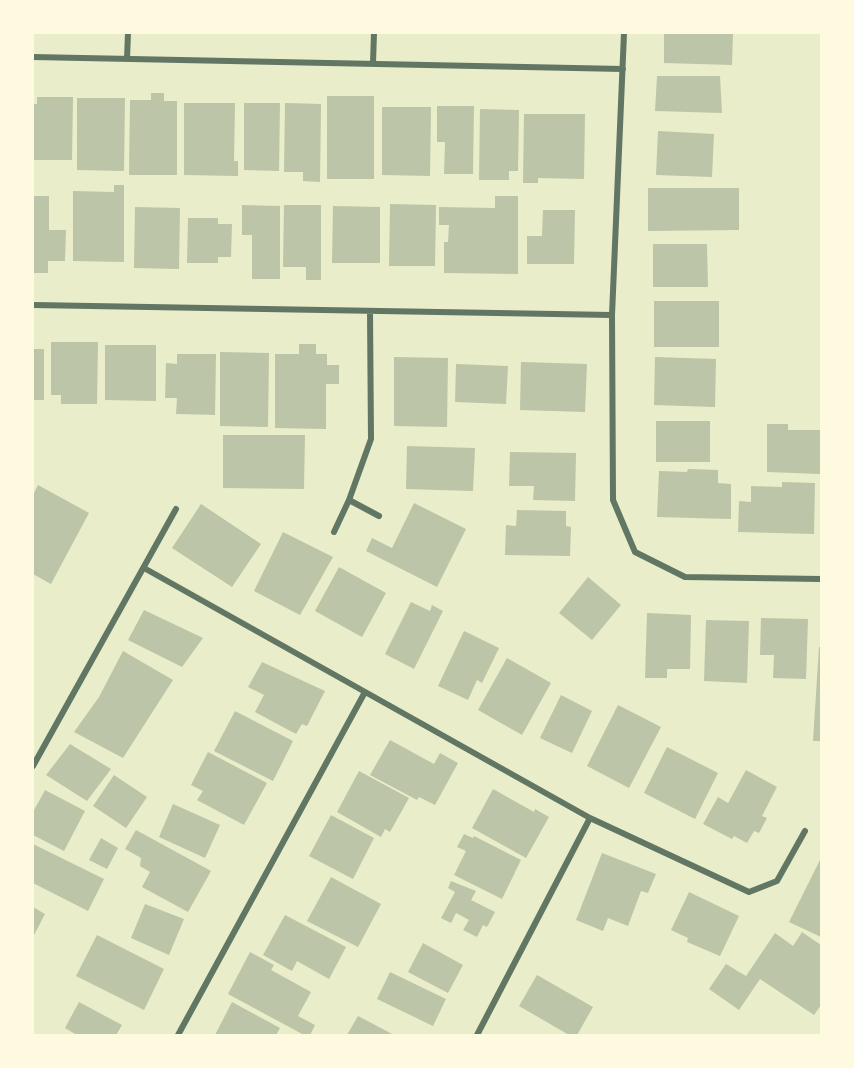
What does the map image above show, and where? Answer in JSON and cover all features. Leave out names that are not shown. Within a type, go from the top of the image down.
[{"type":"street","points":[[127,59],[128,33]]},
{"type":"street","points":[[373,63],[374,33]]},
{"type":"street","points":[[624,33],[612,315],[613,500],[635,552],[685,577],[821,579]]},
{"type":"street","points":[[33,57],[623,69]]},
{"type":"street","points":[[33,305],[612,315]]},
{"type":"street","points":[[334,532],[349,500],[371,439],[370,312]]},
{"type":"street","points":[[349,500],[379,516]]},
{"type":"street","points":[[34,762],[176,509]]},
{"type":"street","points":[[144,568],[590,818],[749,892],[777,881],[805,831]]},
{"type":"street","points":[[178,1035],[365,692]]},
{"type":"street","points":[[477,1035],[590,818]]},
{"type":"building","points":[[664,33],[733,33],[732,65],[664,63]]},
{"type":"building","points":[[657,76],[720,76],[722,113],[655,111]]},
{"type":"building","points":[[151,93],[164,93],[164,101],[177,101],[177,175],[129,175],[130,100],[151,100]]},
{"type":"building","points":[[327,96],[374,96],[374,179],[327,179]]},
{"type":"building","points":[[37,97],[73,97],[72,160],[33,160],[33,104],[37,104]]},
{"type":"building","points":[[77,98],[125,98],[124,171],[77,170]]},
{"type":"building","points":[[184,103],[235,103],[234,161],[238,161],[238,176],[184,175]]},
{"type":"building","points":[[244,103],[280,103],[279,171],[244,170]]},
{"type":"building","points":[[285,103],[321,104],[320,182],[303,181],[303,172],[284,172]]},
{"type":"building","points":[[437,106],[474,106],[473,174],[444,174],[445,142],[437,142]]},
{"type":"building","points":[[382,107],[431,107],[430,176],[382,175]]},
{"type":"building","points":[[480,109],[519,110],[518,171],[509,171],[509,180],[479,180]]},
{"type":"building","points":[[524,114],[585,114],[584,179],[538,178],[538,183],[523,183]]},
{"type":"building","points":[[658,131],[714,134],[712,177],[656,175]]},
{"type":"building","points":[[114,185],[124,185],[124,262],[73,261],[73,191],[114,192]]},
{"type":"building","points":[[648,188],[739,188],[739,230],[648,231]]},
{"type":"building","points":[[33,196],[49,196],[49,230],[66,230],[65,261],[48,261],[48,273],[33,273]]},
{"type":"building","points":[[495,196],[518,196],[518,274],[444,273],[444,242],[448,242],[449,225],[439,225],[439,207],[495,208]]},
{"type":"building","points":[[390,204],[436,205],[435,266],[389,266]]},
{"type":"building","points":[[242,205],[280,206],[280,279],[252,279],[252,235],[242,235]]},
{"type":"building","points":[[284,205],[321,205],[321,280],[306,280],[306,267],[283,267]]},
{"type":"building","points":[[333,206],[380,207],[380,263],[332,263]]},
{"type":"building","points":[[135,207],[180,208],[179,269],[134,268]]},
{"type":"building","points":[[543,210],[575,210],[574,264],[527,264],[527,236],[542,236]]},
{"type":"building","points":[[188,218],[218,218],[218,224],[232,224],[231,257],[218,257],[218,263],[187,263]]},
{"type":"building","points":[[653,244],[707,244],[708,287],[653,287]]},
{"type":"building","points":[[654,301],[719,301],[719,347],[654,347]]},
{"type":"building","points":[[51,342],[98,342],[97,404],[61,404],[61,395],[51,395]]},
{"type":"building","points":[[299,344],[316,344],[316,354],[327,354],[327,365],[339,365],[339,384],[326,384],[326,429],[275,428],[275,354],[299,354]]},
{"type":"building","points":[[105,345],[156,345],[156,401],[105,400]]},
{"type":"building","points":[[33,349],[44,349],[44,400],[33,400]]},
{"type":"building","points":[[220,352],[269,353],[268,427],[220,426]]},
{"type":"building","points":[[177,354],[216,354],[215,415],[176,414],[177,398],[165,398],[166,363],[177,364]]},
{"type":"building","points":[[394,357],[448,358],[447,427],[394,426]]},
{"type":"building","points":[[655,357],[716,359],[715,407],[654,405]]},
{"type":"building","points":[[521,362],[587,364],[585,412],[520,410]]},
{"type":"building","points":[[456,364],[508,366],[506,404],[455,402]]},
{"type":"building","points":[[656,421],[710,421],[710,462],[656,462]]},
{"type":"building","points":[[767,424],[788,424],[788,430],[821,430],[821,474],[767,472]]},
{"type":"building","points":[[223,435],[305,435],[304,489],[223,488]]},
{"type":"building","points":[[407,446],[475,448],[473,491],[406,489]]},
{"type":"building","points":[[510,452],[576,453],[575,501],[533,500],[534,486],[509,486]]},
{"type":"building","points":[[688,469],[718,470],[718,483],[731,484],[731,519],[657,517],[659,471],[687,472]]},
{"type":"building","points":[[782,482],[815,483],[814,534],[738,532],[739,501],[751,502],[751,486],[782,487]]},
{"type":"building","points":[[38,485],[89,513],[51,584],[33,574],[33,495]]},
{"type":"building","points":[[414,503],[466,529],[437,587],[366,551],[372,538],[392,548]]},
{"type":"building","points":[[201,504],[261,544],[232,587],[172,548]]},
{"type":"building","points":[[517,510],[566,511],[566,526],[571,527],[570,556],[505,555],[506,525],[516,526]]},
{"type":"building","points":[[283,532],[333,557],[300,615],[254,591]]},
{"type":"building","points":[[339,567],[386,593],[362,637],[315,611]]},
{"type":"building","points":[[588,577],[621,605],[592,640],[559,613]]},
{"type":"building","points":[[411,602],[430,611],[432,605],[443,611],[414,669],[385,654]]},
{"type":"building","points":[[144,610],[203,638],[182,667],[128,640]]},
{"type":"building","points":[[647,613],[691,615],[690,669],[667,669],[667,678],[645,678]]},
{"type":"building","points":[[761,618],[808,619],[806,679],[773,678],[774,655],[760,655]]},
{"type":"building","points":[[706,620],[749,621],[747,683],[704,681]]},
{"type":"building","points":[[464,631],[499,648],[482,683],[477,680],[468,700],[438,686]]},
{"type":"building","points":[[819,647],[821,647],[821,741],[813,741]]},
{"type":"building","points":[[123,651],[173,680],[123,758],[74,732],[99,697]]},
{"type":"building","points":[[507,658],[551,683],[522,735],[478,710]]},
{"type":"building","points":[[262,662],[325,691],[307,726],[302,724],[296,734],[255,712],[264,695],[248,687]]},
{"type":"building","points":[[561,695],[592,711],[572,753],[540,738]]},
{"type":"building","points":[[618,705],[661,727],[629,788],[587,766]]},
{"type":"building","points":[[235,711],[293,741],[273,781],[214,751]]},
{"type":"building","points":[[390,740],[434,764],[440,753],[458,763],[435,805],[419,797],[417,800],[370,775]]},
{"type":"building","points":[[70,744],[111,769],[87,801],[46,775]]},
{"type":"building","points":[[667,747],[718,773],[695,819],[644,793]]},
{"type":"building","points":[[208,752],[267,783],[244,825],[197,800],[203,791],[191,785]]},
{"type":"building","points":[[746,770],[777,787],[762,816],[767,818],[759,833],[754,831],[747,843],[734,836],[732,839],[703,824],[718,797],[728,803]]},
{"type":"building","points":[[359,771],[409,798],[390,832],[385,829],[381,837],[337,812]]},
{"type":"building","points":[[114,775],[147,797],[126,828],[93,806]]},
{"type":"building","points":[[493,789],[534,812],[535,809],[549,817],[526,858],[472,828]]},
{"type":"building","points":[[45,790],[85,811],[64,851],[33,835],[33,812]]},
{"type":"building","points":[[173,804],[220,825],[205,858],[159,837]]},
{"type":"building","points":[[331,815],[374,838],[353,879],[309,856]]},
{"type":"building","points":[[136,830],[211,871],[188,912],[142,887],[150,872],[140,866],[141,858],[125,849]]},
{"type":"building","points":[[464,834],[473,838],[474,836],[521,860],[502,899],[454,875],[466,851],[457,847]]},
{"type":"building","points":[[101,838],[118,848],[107,869],[89,860]]},
{"type":"building","points":[[33,844],[104,879],[88,911],[33,883]]},
{"type":"building","points":[[602,853],[656,874],[648,893],[641,891],[628,926],[608,918],[603,931],[576,920]]},
{"type":"building","points":[[821,858],[821,937],[789,922]]},
{"type":"building","points":[[331,877],[381,904],[358,947],[307,921]]},
{"type":"building","points":[[451,881],[476,891],[471,900],[495,912],[487,927],[483,925],[477,937],[463,930],[469,920],[456,913],[451,923],[441,918],[455,892],[448,888]]},
{"type":"building","points":[[689,892],[739,916],[720,956],[687,942],[688,938],[671,930]]},
{"type":"building","points":[[145,904],[184,919],[169,955],[131,938]]},
{"type":"building","points":[[33,907],[45,914],[33,937]]},
{"type":"building","points":[[285,915],[346,947],[329,979],[297,961],[292,971],[263,955]]},
{"type":"building","points":[[802,932],[821,945],[821,1005],[814,1015],[760,979],[739,1010],[709,989],[726,964],[746,976],[775,933],[793,946]]},
{"type":"building","points":[[97,935],[164,969],[144,1010],[76,976]]},
{"type":"building","points":[[423,943],[463,965],[448,993],[408,972]]},
{"type":"building","points":[[250,952],[274,965],[271,970],[311,992],[298,1016],[315,1025],[310,1035],[304,1035],[228,994]]},
{"type":"building","points":[[390,972],[446,999],[433,1026],[377,999]]},
{"type":"building","points":[[537,975],[593,1007],[577,1035],[569,1035],[519,1006]]},
{"type":"building","points":[[79,1002],[122,1025],[116,1035],[77,1035],[65,1028]]},
{"type":"building","points":[[232,1002],[280,1028],[276,1035],[215,1035]]},
{"type":"building","points":[[358,1016],[394,1035],[347,1035]]}]
